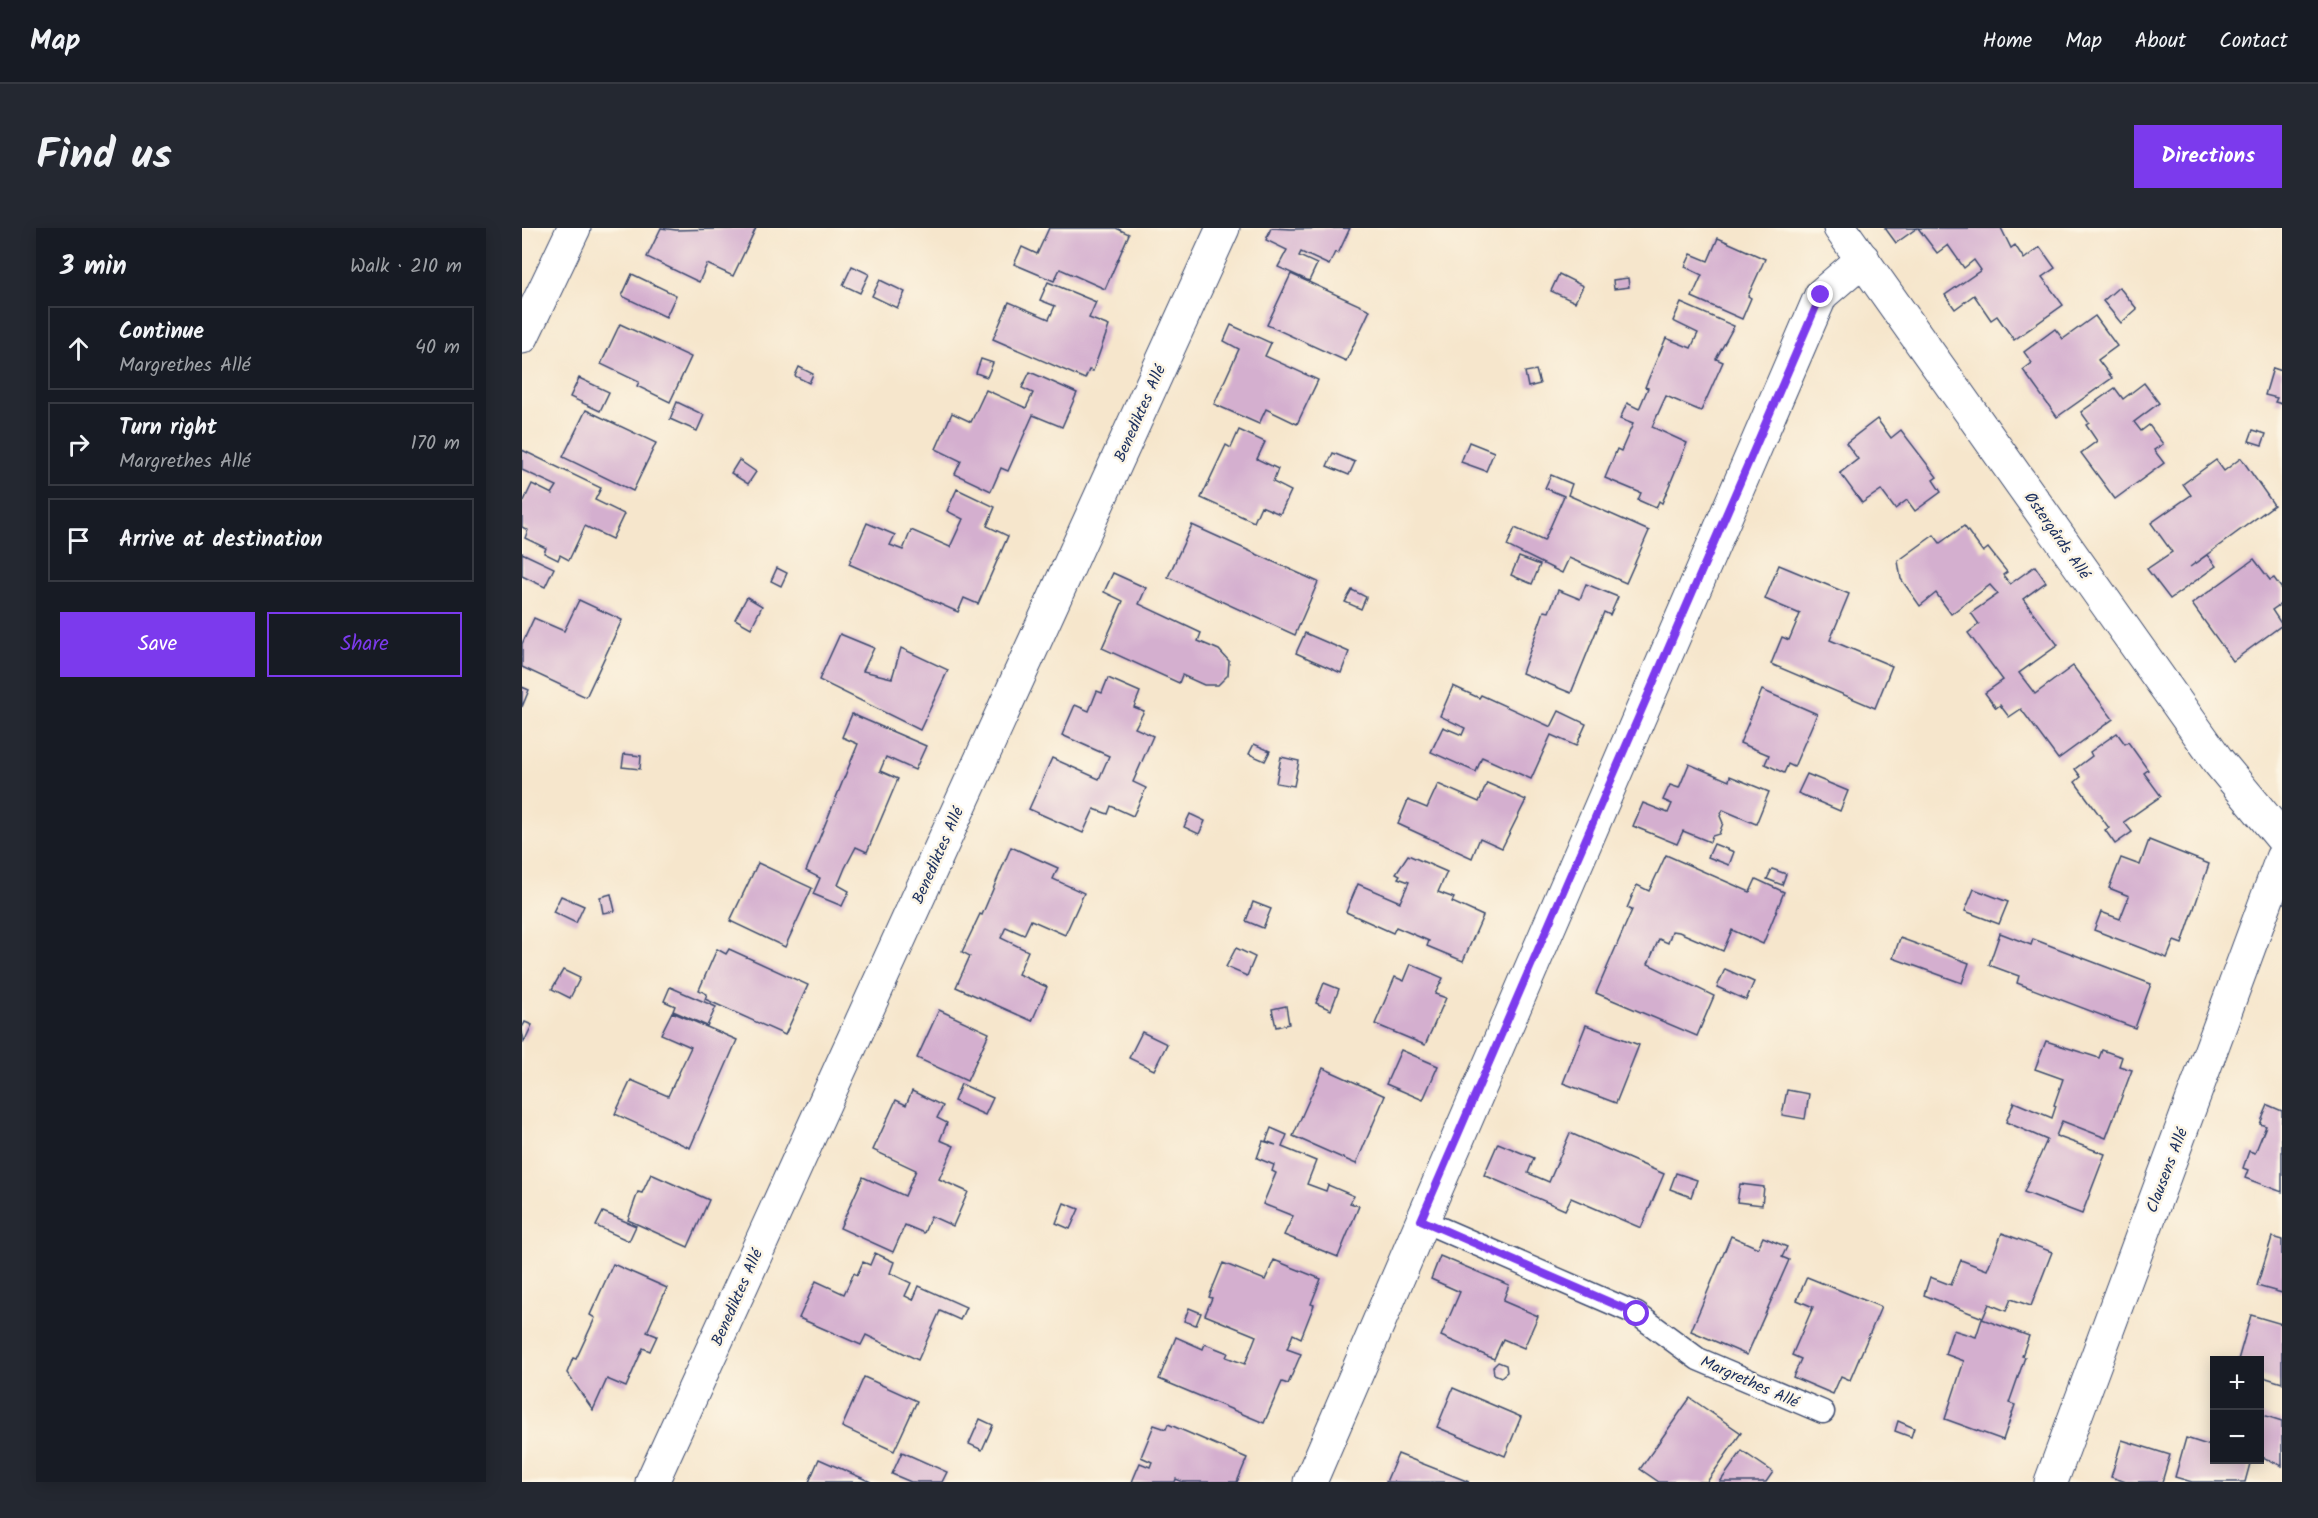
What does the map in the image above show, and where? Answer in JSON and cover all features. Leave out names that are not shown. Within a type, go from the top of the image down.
[{"type":"street","points":[[522,337],[574,228]]},
{"type":"street","name":"Benediktes Allé","points":[[652,1482],[1223,228]]},
{"type":"street","name":"Østergårds Allé","points":[[1840,228],[2218,761],[2282,838]]},
{"type":"street","points":[[1310,1482],[1821,295],[1863,259]]},
{"type":"street","name":"Clausens Allé","points":[[2051,1482],[2282,858]]},
{"type":"lane","name":"Margrethes Allé","points":[[1421,1220],[1637,1314],[1698,1359],[1823,1412]]},
{"type":"building","points":[[661,228],[676,230],[756,228],[733,276],[707,264],[699,282],[647,257]]},
{"type":"building","points":[[1049,228],[1116,228],[1129,234],[1105,289],[1060,269],[1054,281],[1014,264],[1022,247],[1037,254]]},
{"type":"building","points":[[1271,228],[1350,228],[1338,254],[1335,252],[1329,265],[1301,252],[1299,256],[1317,264],[1309,281],[1278,267],[1287,250],[1266,240]]},
{"type":"building","points":[[1885,228],[1917,228],[1896,243]]},
{"type":"building","points":[[1918,228],[2001,228],[2011,248],[2015,245],[2024,259],[2040,247],[2055,268],[2042,277],[2063,305],[2014,340],[1997,316],[1991,320],[1974,295],[1955,309],[1945,295],[1981,270],[1974,260],[1964,268],[1948,245],[1937,253]]},
{"type":"building","points":[[1718,238],[1765,259],[1748,296],[1751,298],[1742,319],[1692,297],[1702,275],[1685,267],[1691,254],[1708,261]]},
{"type":"building","points":[[852,266],[869,274],[860,293],[843,285]]},
{"type":"building","points":[[632,274],[676,295],[666,317],[622,296]]},
{"type":"building","points":[[1291,274],[1370,310],[1346,361],[1267,325]]},
{"type":"building","points":[[1559,274],[1583,286],[1575,302],[1551,291]]},
{"type":"building","points":[[1628,278],[1629,287],[1614,289],[1613,280]]},
{"type":"building","points":[[880,280],[905,292],[897,308],[872,296]]},
{"type":"building","points":[[1048,282],[1096,302],[1089,318],[1109,326],[1093,371],[1089,370],[1085,379],[993,339],[1009,302],[1049,319],[1055,306],[1040,300]]},
{"type":"building","points":[[2119,287],[2137,309],[2121,323],[2103,301]]},
{"type":"building","points":[[1681,303],[1734,326],[1716,359],[1723,362],[1701,411],[1666,396],[1652,427],[1687,443],[1662,503],[1659,501],[1656,508],[1638,500],[1641,493],[1605,478],[1617,449],[1621,451],[1633,424],[1620,419],[1627,403],[1639,409],[1648,388],[1645,387],[1666,338],[1691,348],[1698,333],[1673,321]]},
{"type":"building","points":[[2095,316],[2117,346],[2098,360],[2112,378],[2057,417],[2023,370],[2032,363],[2024,352],[2055,329],[2063,339]]},
{"type":"building","points":[[620,324],[691,357],[670,402],[637,386],[639,382],[601,364]]},
{"type":"building","points":[[1231,325],[1271,343],[1265,356],[1318,380],[1297,424],[1266,409],[1259,424],[1214,404],[1239,349],[1224,341]]},
{"type":"building","points":[[981,359],[993,363],[987,377],[976,373]]},
{"type":"building","points":[[799,367],[813,374],[809,383],[795,376]]},
{"type":"building","points":[[2273,368],[2282,371],[2282,404],[2275,402],[2277,398],[2265,395]]},
{"type":"building","points":[[1536,370],[1540,384],[1528,387],[1525,372]]},
{"type":"building","points":[[1030,372],[1077,393],[1062,427],[1033,415],[1008,471],[1001,468],[991,491],[955,474],[961,461],[936,449],[952,413],[971,422],[986,390],[1026,408],[1033,393],[1022,388]]},
{"type":"building","points":[[579,378],[609,392],[600,411],[570,397]]},
{"type":"building","points":[[2144,383],[2159,403],[2134,422],[2141,431],[2149,425],[2163,444],[2154,450],[2164,463],[2115,499],[2081,453],[2097,441],[2086,425],[2089,423],[2081,412],[2115,388],[2123,399]]},
{"type":"building","points":[[677,402],[704,415],[697,431],[670,419]]},
{"type":"building","points":[[586,410],[656,443],[633,491],[563,457]]},
{"type":"building","points":[[1877,419],[1891,438],[1901,430],[1937,477],[1933,480],[1941,492],[1915,511],[1907,500],[1895,509],[1881,490],[1862,503],[1840,473],[1858,459],[1846,443]]},
{"type":"building","points":[[1239,430],[1265,442],[1257,459],[1278,469],[1273,482],[1291,491],[1280,514],[1261,506],[1254,522],[1201,498],[1226,445],[1231,448]]},
{"type":"building","points":[[2253,430],[2266,434],[2262,445],[2249,441]]},
{"type":"building","points":[[1469,442],[1494,452],[1486,471],[1461,462]]},
{"type":"building","points":[[522,450],[601,488],[595,500],[624,514],[612,539],[585,526],[569,560],[560,555],[558,560],[544,553],[546,548],[525,538],[528,530],[522,527],[522,505],[532,484],[552,494],[557,486],[522,470]]},
{"type":"building","points":[[1333,453],[1355,462],[1349,475],[1327,466]]},
{"type":"building","points":[[2241,458],[2274,505],[2190,567],[2207,555],[2216,566],[2170,599],[2147,569],[2172,552],[2151,523],[2191,495],[2183,484],[2216,460],[2224,471]]},
{"type":"building","points":[[739,460],[756,472],[748,484],[731,473]]},
{"type":"building","points":[[1551,475],[1572,484],[1568,495],[1649,531],[1626,583],[1569,558],[1562,573],[1507,546],[1515,528],[1544,541],[1564,496],[1545,488]]},
{"type":"building","points":[[957,489],[995,507],[987,526],[1008,536],[978,604],[964,598],[958,612],[849,564],[867,523],[895,535],[890,545],[903,550],[911,530],[950,547],[963,519],[947,511]]},
{"type":"building","points":[[1192,525],[1318,582],[1295,635],[1168,577]]},
{"type":"building","points":[[1964,526],[1983,552],[1988,548],[2007,572],[2003,575],[2010,584],[2035,566],[2046,582],[2023,599],[2058,645],[2019,673],[2035,694],[2073,666],[2113,719],[2058,759],[2021,709],[2009,717],[2000,705],[1996,708],[1985,693],[2003,680],[1968,633],[1979,624],[1971,613],[1998,594],[1990,585],[1951,614],[1936,593],[1920,606],[1901,579],[1898,561],[1934,535],[1940,543]]},
{"type":"building","points":[[522,553],[554,568],[545,587],[522,576]]},
{"type":"building","points":[[1519,557],[1540,565],[1532,584],[1511,575]]},
{"type":"building","points":[[2254,559],[2270,580],[2274,578],[2282,589],[2282,603],[2272,610],[2282,625],[2233,661],[2192,604]]},
{"type":"building","points":[[1779,565],[1849,594],[1830,640],[1892,666],[1875,708],[1771,664],[1782,637],[1789,640],[1800,614],[1765,599]]},
{"type":"building","points":[[777,568],[787,573],[781,586],[771,581]]},
{"type":"building","points":[[1113,573],[1146,588],[1139,604],[1201,633],[1198,641],[1219,650],[1229,661],[1228,675],[1218,685],[1204,685],[1182,675],[1179,683],[1102,648],[1123,601],[1104,592]]},
{"type":"building","points":[[1586,584],[1618,597],[1610,615],[1604,612],[1571,693],[1522,673],[1544,611],[1549,612],[1558,590],[1580,599]]},
{"type":"building","points":[[1352,590],[1366,597],[1361,609],[1345,602]]},
{"type":"building","points":[[747,597],[762,606],[751,628],[735,619]]},
{"type":"building","points":[[579,600],[622,620],[586,697],[522,667],[522,644],[534,618],[564,631]]},
{"type":"building","points":[[1305,633],[1349,652],[1341,673],[1296,653]]},
{"type":"building","points":[[840,634],[874,648],[863,671],[892,678],[901,648],[948,670],[920,730],[819,680]]},
{"type":"building","points":[[1108,678],[1140,692],[1134,707],[1144,711],[1135,728],[1153,736],[1133,782],[1146,788],[1133,816],[1111,806],[1108,814],[1094,809],[1083,833],[1029,809],[1052,758],[1099,779],[1109,756],[1062,735],[1075,705],[1089,711],[1097,691],[1102,693]]},
{"type":"building","points":[[1453,686],[1479,698],[1481,695],[1551,727],[1559,711],[1586,724],[1576,746],[1551,735],[1531,779],[1482,757],[1476,772],[1431,752],[1443,727],[1462,735],[1465,728],[1440,716]]},
{"type":"building","points":[[522,687],[529,690],[522,707]]},
{"type":"building","points":[[1762,690],[1817,714],[1794,767],[1788,764],[1784,773],[1765,764],[1769,755],[1740,743]]},
{"type":"building","points":[[852,714],[926,746],[915,770],[886,757],[880,771],[898,779],[867,852],[856,847],[845,868],[838,885],[849,891],[842,906],[813,894],[820,878],[806,871],[858,744],[842,737]]},
{"type":"building","points":[[2117,733],[2125,744],[2128,742],[2148,770],[2144,773],[2161,796],[2124,822],[2132,832],[2115,844],[2105,830],[2109,828],[2075,782],[2081,777],[2075,769],[2092,756],[2090,752]]},
{"type":"building","points":[[1254,744],[1270,751],[1265,761],[1249,754]]},
{"type":"building","points":[[624,754],[641,756],[640,769],[622,767]]},
{"type":"building","points":[[1281,757],[1299,761],[1294,786],[1276,783]]},
{"type":"building","points":[[1689,764],[1729,781],[1730,776],[1769,792],[1756,824],[1723,810],[1720,816],[1723,823],[1719,834],[1712,836],[1710,842],[1683,831],[1677,844],[1633,826],[1643,803],[1668,813],[1672,804],[1663,800],[1670,785],[1679,788]]},
{"type":"building","points":[[1807,774],[1848,791],[1840,811],[1798,793]]},
{"type":"building","points":[[1487,783],[1526,800],[1502,848],[1480,838],[1472,858],[1398,824],[1408,800],[1427,808],[1438,784],[1479,802]]},
{"type":"building","points":[[1190,814],[1205,821],[1199,834],[1184,827]]},
{"type":"building","points":[[2149,840],[2209,864],[2182,944],[2174,941],[2167,958],[2094,930],[2101,912],[2120,919],[2129,896],[2109,888],[2121,858],[2140,865]]},
{"type":"building","points":[[1714,844],[1734,852],[1729,865],[1708,857]]},
{"type":"building","points":[[1011,847],[1058,868],[1053,879],[1084,893],[1065,935],[1031,920],[1024,935],[1006,927],[1001,938],[1028,951],[1018,974],[1047,987],[1032,1021],[956,987],[970,956],[962,952],[980,914],[982,915]]},
{"type":"building","points":[[1408,855],[1447,872],[1438,892],[1454,898],[1452,902],[1483,916],[1463,961],[1427,946],[1429,941],[1396,927],[1393,933],[1346,912],[1358,884],[1400,902],[1409,882],[1398,878],[1400,875],[1396,873]]},
{"type":"building","points":[[1666,855],[1750,892],[1756,879],[1784,892],[1763,944],[1732,930],[1723,951],[1679,932],[1672,931],[1668,943],[1659,939],[1648,964],[1714,996],[1697,1036],[1596,993],[1632,910],[1627,908],[1637,885],[1649,891]]},
{"type":"building","points":[[758,863],[812,888],[785,947],[730,921]]},
{"type":"building","points":[[1772,869],[1786,874],[1782,885],[1767,879]]},
{"type":"building","points":[[1974,889],[2008,902],[1999,924],[1965,911]]},
{"type":"building","points":[[611,894],[615,911],[603,913],[600,897]]},
{"type":"building","points":[[561,896],[584,906],[576,923],[553,912]]},
{"type":"building","points":[[1253,902],[1271,909],[1263,928],[1246,921]]},
{"type":"building","points":[[2000,933],[2031,945],[2033,939],[2151,984],[2135,1028],[2017,983],[2019,976],[1989,965]]},
{"type":"building","points":[[1900,938],[1969,963],[1962,983],[1893,958]]},
{"type":"building","points":[[1236,948],[1255,957],[1247,976],[1226,967]]},
{"type":"building","points":[[717,949],[726,954],[729,949],[808,985],[785,1035],[705,999],[707,994],[699,990]]},
{"type":"building","points":[[1411,964],[1443,978],[1435,994],[1446,998],[1425,1045],[1375,1024],[1395,977],[1404,981]]},
{"type":"building","points":[[1725,969],[1754,982],[1746,1000],[1717,987]]},
{"type":"building","points":[[563,970],[580,978],[570,998],[552,989]]},
{"type":"building","points":[[1324,983],[1339,989],[1331,1010],[1316,1003]]},
{"type":"building","points":[[670,987],[716,1007],[707,1026],[673,1011],[675,1006],[664,1001]]},
{"type":"building","points":[[1286,1006],[1289,1024],[1276,1027],[1272,1009]]},
{"type":"building","points":[[939,1010],[989,1033],[967,1081],[917,1058]]},
{"type":"building","points":[[672,1012],[737,1040],[690,1148],[615,1114],[631,1080],[668,1096],[691,1047],[661,1034]]},
{"type":"building","points":[[525,1022],[532,1025],[524,1042],[522,1028]]},
{"type":"building","points":[[1586,1025],[1639,1045],[1616,1103],[1563,1083]]},
{"type":"building","points":[[1142,1032],[1167,1044],[1154,1070],[1129,1058]]},
{"type":"building","points":[[2046,1041],[2099,1058],[2102,1050],[2122,1057],[2119,1066],[2132,1070],[2106,1138],[2062,1121],[2056,1136],[2105,1154],[2082,1214],[2024,1192],[2047,1140],[2006,1122],[2014,1102],[2052,1118],[2063,1079],[2035,1069]]},
{"type":"building","points":[[1401,1050],[1438,1066],[1423,1100],[1386,1084]]},
{"type":"building","points":[[1323,1068],[1385,1096],[1356,1164],[1293,1136]]},
{"type":"building","points":[[961,1084],[993,1098],[985,1115],[954,1101]]},
{"type":"building","points":[[1787,1090],[1809,1094],[1805,1119],[1782,1115]]},
{"type":"building","points":[[912,1091],[943,1106],[937,1118],[947,1123],[940,1140],[954,1146],[939,1179],[968,1192],[953,1226],[931,1216],[924,1233],[905,1225],[893,1252],[840,1228],[863,1177],[905,1196],[916,1170],[873,1150],[896,1100],[906,1105]]},
{"type":"building","points":[[2268,1105],[2282,1111],[2282,1192],[2245,1178],[2248,1170],[2243,1168],[2249,1151],[2255,1153],[2266,1126],[2260,1124]]},
{"type":"building","points":[[1271,1128],[1287,1135],[1282,1147],[1316,1161],[1307,1184],[1326,1191],[1328,1185],[1354,1196],[1350,1203],[1359,1206],[1338,1257],[1284,1235],[1293,1216],[1263,1204],[1276,1173],[1272,1171],[1274,1165],[1257,1158],[1263,1141],[1276,1145],[1266,1141]]},
{"type":"building","points":[[1570,1133],[1664,1174],[1641,1228],[1571,1198],[1565,1210],[1484,1175],[1498,1143],[1534,1158],[1528,1173],[1549,1182]]},
{"type":"building","points":[[1676,1173],[1697,1180],[1691,1197],[1670,1189]]},
{"type":"building","points":[[651,1174],[709,1200],[688,1247],[628,1220],[638,1192],[642,1193]]},
{"type":"building","points":[[1740,1184],[1764,1187],[1762,1205],[1737,1202]]},
{"type":"building","points":[[1064,1203],[1079,1209],[1070,1229],[1056,1223]]},
{"type":"building","points":[[603,1212],[636,1226],[629,1241],[596,1226]]},
{"type":"building","points":[[2002,1233],[2052,1252],[2031,1306],[2011,1299],[2006,1311],[1989,1304],[1983,1318],[1924,1295],[1930,1277],[1951,1285],[1961,1260],[1987,1270]]},
{"type":"building","points":[[1731,1236],[1758,1248],[1763,1237],[1787,1247],[1782,1257],[1789,1260],[1747,1355],[1691,1331]]},
{"type":"building","points":[[2272,1237],[2282,1240],[2282,1293],[2257,1286]]},
{"type":"building","points":[[875,1253],[894,1262],[890,1273],[911,1283],[905,1296],[913,1300],[919,1286],[966,1307],[960,1320],[940,1311],[918,1360],[866,1335],[861,1345],[799,1318],[816,1281],[844,1294],[854,1273],[857,1275],[863,1262],[870,1265]]},
{"type":"building","points":[[1440,1256],[1509,1285],[1503,1301],[1538,1316],[1524,1348],[1503,1339],[1494,1359],[1441,1336],[1460,1292],[1431,1279]]},
{"type":"building","points":[[1274,1260],[1321,1279],[1301,1338],[1293,1334],[1287,1349],[1301,1354],[1288,1384],[1282,1382],[1264,1423],[1159,1379],[1176,1337],[1203,1349],[1205,1344],[1228,1353],[1226,1357],[1245,1364],[1256,1336],[1205,1315],[1212,1298],[1209,1297],[1223,1263],[1265,1280]]},
{"type":"building","points":[[613,1264],[667,1288],[647,1332],[657,1336],[650,1351],[643,1348],[626,1387],[607,1379],[593,1410],[567,1373],[595,1318],[590,1315]]},
{"type":"building","points":[[1807,1277],[1881,1307],[1850,1380],[1841,1376],[1833,1394],[1793,1377],[1801,1359],[1792,1355],[1813,1307],[1797,1300]]},
{"type":"building","points":[[1189,1308],[1201,1313],[1196,1325],[1184,1321]]},
{"type":"building","points":[[2251,1315],[2282,1324],[2282,1383],[2264,1377],[2264,1356],[2239,1356]]},
{"type":"building","points":[[1982,1319],[2029,1336],[2022,1356],[2025,1357],[2009,1403],[2015,1405],[2003,1440],[1945,1419],[1964,1361],[1945,1354],[1953,1330],[1976,1337]]},
{"type":"building","points":[[1498,1362],[1506,1365],[1507,1372],[1501,1377],[1494,1374],[1493,1367]]},
{"type":"building","points":[[864,1377],[917,1401],[894,1451],[842,1427]]},
{"type":"building","points":[[1453,1388],[1521,1417],[1505,1456],[1437,1427]]},
{"type":"building","points":[[1690,1398],[1741,1433],[1707,1482],[1659,1482],[1640,1469]]},
{"type":"building","points":[[2264,1415],[2282,1421],[2282,1466],[2264,1458]]},
{"type":"building","points":[[980,1419],[993,1425],[982,1450],[969,1444]]},
{"type":"building","points":[[1898,1421],[1914,1428],[1911,1437],[1895,1431]]},
{"type":"building","points":[[1168,1424],[1247,1458],[1237,1482],[1183,1482],[1176,1479],[1175,1482],[1132,1482],[1140,1463],[1150,1467],[1152,1462],[1141,1457],[1154,1425],[1166,1429]]},
{"type":"building","points":[[2186,1438],[2210,1446],[2210,1464],[2250,1464],[2245,1482],[2192,1482],[2175,1477]]},
{"type":"building","points":[[2122,1440],[2170,1455],[2162,1482],[2126,1482],[2111,1477]]},
{"type":"building","points":[[1742,1451],[1773,1472],[1766,1482],[1720,1482]]},
{"type":"building","points":[[902,1452],[947,1472],[942,1482],[911,1482],[892,1474]]},
{"type":"building","points":[[1398,1454],[1469,1482],[1386,1482]]},
{"type":"building","points":[[819,1459],[871,1482],[809,1482]]},
{"type":"route","points":[[1637,1314],[1421,1220],[1821,295]]}]
